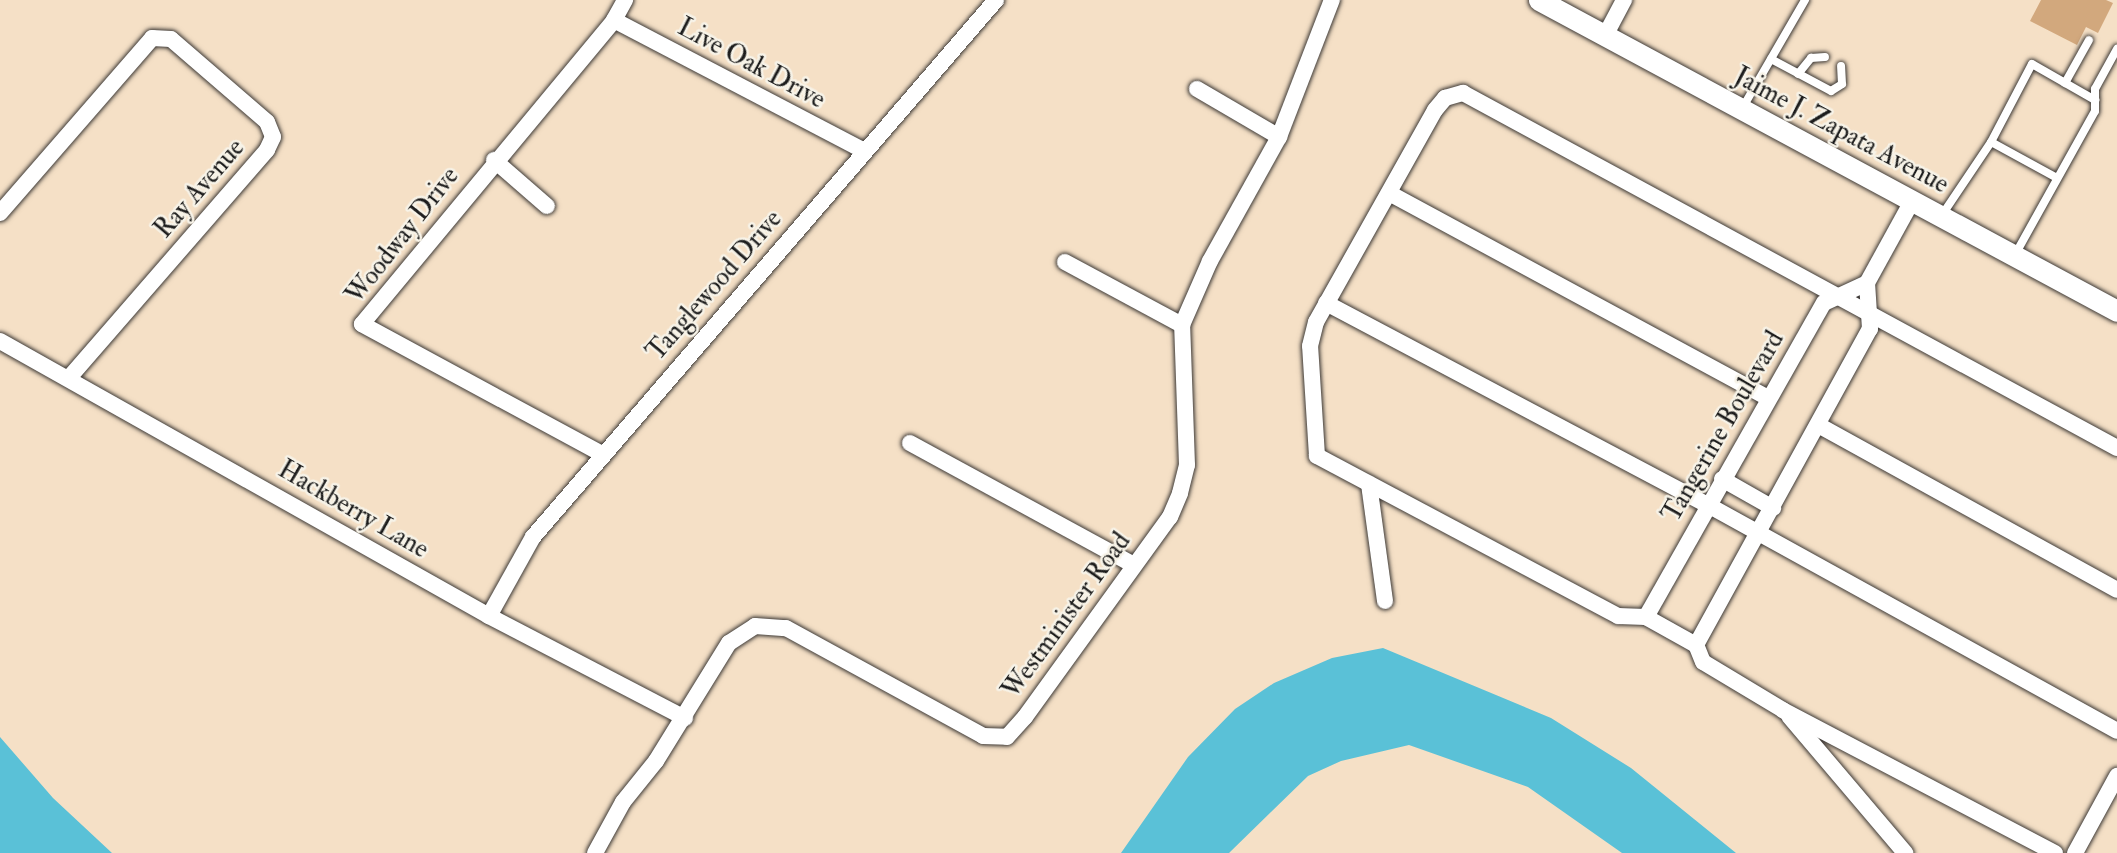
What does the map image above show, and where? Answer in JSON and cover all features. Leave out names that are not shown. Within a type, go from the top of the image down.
[{"type":"street","name":"Woodway Drive","points":[[601,454],[362,324],[494,160],[614,20],[625,0]]},
{"type":"street","name":"Tanglewood Drive","points":[[489,616],[533,537],[601,454],[996,0]]},
{"type":"street","name":"Westminister Road","points":[[595,853],[623,802],[685,718],[729,643],[755,625],[786,628],[984,736],[1007,737],[1170,517],[1187,465],[1182,325],[1210,261],[1279,137],[1332,0]]},
{"type":"street","name":"Jaime J. Zapata Avenue","points":[[1539,0],[2117,312]]},
{"type":"street","points":[[1605,36],[1624,0]]},
{"type":"street","name":"Live Oak Drive","points":[[614,20],[865,151]]},
{"type":"street","name":"Ray Avenue","points":[[0,213],[152,38],[171,39],[267,122],[273,137],[267,150],[69,378]]},
{"type":"street","points":[[1197,89],[1279,137]]},
{"type":"street","points":[[2055,853],[1783,710],[1703,662],[1696,645],[1646,617],[1618,616],[1318,456],[1308,370],[1316,322],[1326,303],[1435,110],[1446,98],[1463,93],[1835,298],[2117,449]]},
{"type":"street","points":[[494,160],[547,205]]},
{"type":"street","points":[[1389,193],[1768,398]]},
{"type":"street","points":[[1696,645],[1820,426],[1870,329],[1867,284],[1912,201]]},
{"type":"street","points":[[1065,262],[1182,325]]},
{"type":"street","name":"Tangerine Boulevard","points":[[1646,617],[1824,303],[1867,284]]},
{"type":"street","points":[[1326,303],[1708,505],[2117,731]]},
{"type":"street","name":"Hackberry Lane","points":[[0,341],[489,616],[685,718]]},
{"type":"street","points":[[1820,426],[2117,590]]},
{"type":"street","points":[[910,443],[1134,565]]},
{"type":"street","points":[[1722,479],[1773,508]]},
{"type":"street","points":[[1369,484],[1385,601]]},
{"type":"street","points":[[1783,710],[1905,853]]},
{"type":"street","points":[[2075,853],[2117,776]]},
{"type":"lane","points":[[1742,109],[1805,0]]},
{"type":"lane","points":[[2065,83],[2089,40]]},
{"type":"lane","points":[[2014,256],[2095,110],[2095,89],[2117,49]]},
{"type":"lane","points":[[1798,74],[1811,58],[1825,57]]},
{"type":"lane","points":[[1771,59],[1831,91],[1842,84],[1841,66]]},
{"type":"lane","points":[[1941,217],[1991,142],[2028,66],[2032,64],[2095,100]]},
{"type":"lane","points":[[1991,142],[2057,178]]},
{"type":"water","points":[[1383,648],[1551,718],[1631,768],[1736,853],[1622,853],[1528,787],[1409,745],[1341,761],[1308,776],[1229,853],[1121,853],[1188,757],[1235,709],[1274,683],[1332,658]]},
{"type":"water","points":[[0,737],[53,798],[112,853],[0,853]]},
{"type":"building","points":[[2041,0],[2106,0],[2113,3],[2098,33],[2086,27],[2077,45],[2030,21]]}]
